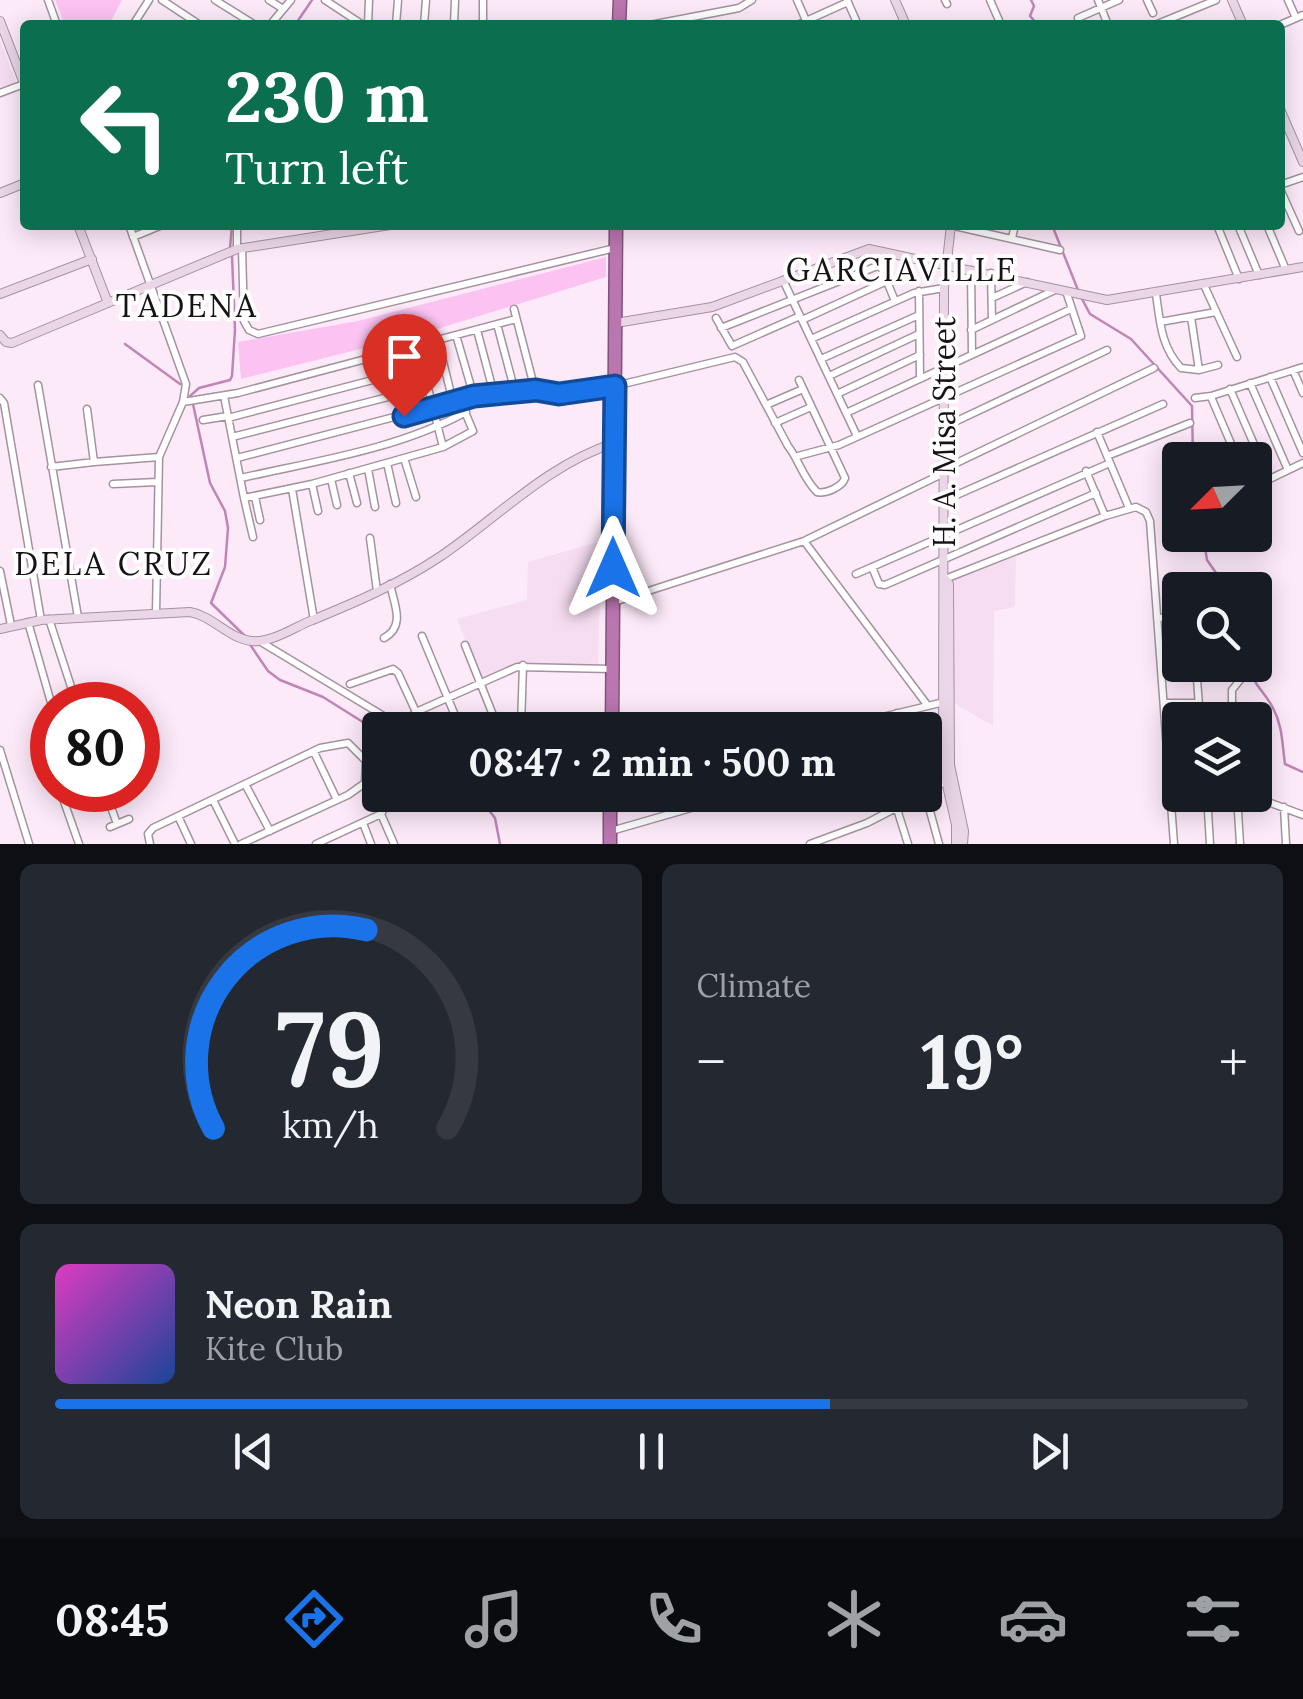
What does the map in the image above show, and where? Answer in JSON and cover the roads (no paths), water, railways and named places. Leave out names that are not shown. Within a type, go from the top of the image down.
[{"type":"highway","points":[[612,712],[616,230]]},
{"type":"highway","points":[[610,812],[610,838]]},
{"type":"street","points":[[162,0],[192,20]]},
{"type":"street","points":[[215,0],[246,20]]},
{"type":"street","points":[[269,0],[283,9]]},
{"type":"street","points":[[274,20],[291,0]]},
{"type":"street","points":[[325,0],[340,4],[360,20]]},
{"type":"street","points":[[676,20],[740,8],[752,0]]},
{"type":"street","points":[[1078,18],[1100,4],[1119,0]]},
{"type":"street","points":[[1146,0],[1153,14]]},
{"type":"street","points":[[1167,20],[1216,0]]},
{"type":"street","points":[[1288,0],[1300,16]]},
{"type":"street","points":[[813,20],[848,1]]},
{"type":"street","points":[[1186,12],[1190,20]]},
{"type":"street","points":[[0,22],[20,72]]},
{"type":"street","points":[[1297,141],[1303,162]]},
{"type":"street","points":[[1285,199],[1299,232]]},
{"type":"street","points":[[80,230],[108,303]]},
{"type":"street","points":[[131,230],[186,384],[159,456],[156,613]]},
{"type":"street","points":[[133,238],[151,230]]},
{"type":"street","points":[[238,230],[244,321],[249,330],[258,334],[616,248]]},
{"type":"street","points":[[0,335],[12,343],[239,248],[357,230]]},
{"type":"street","name":"H. A. Misa Street","points":[[947,702],[944,288],[950,230]]},
{"type":"street","points":[[995,230],[1060,250]]},
{"type":"street","points":[[1012,238],[1013,230]]},
{"type":"street","points":[[1219,230],[1239,279]]},
{"type":"street","points":[[1240,230],[1259,275]]},
{"type":"street","points":[[1268,230],[1286,270]]},
{"type":"street","points":[[616,323],[712,307],[861,251],[874,250],[971,269],[1108,300],[1303,267]]},
{"type":"street","points":[[874,250],[896,301]]},
{"type":"street","points":[[0,294],[92,260]]},
{"type":"street","points":[[721,328],[880,265]]},
{"type":"street","points":[[971,269],[972,354]]},
{"type":"street","points":[[990,273],[992,320]]},
{"type":"street","points":[[1008,277],[1008,291]]},
{"type":"street","points":[[783,280],[858,436]]},
{"type":"street","points":[[716,318],[732,346],[887,281]]},
{"type":"street","points":[[992,298],[1028,282]]},
{"type":"street","points":[[1204,285],[1238,357]]},
{"type":"street","points":[[811,339],[919,291],[944,288]]},
{"type":"street","points":[[972,330],[1061,290]]},
{"type":"street","points":[[798,456],[858,436],[1081,336],[1061,290]]},
{"type":"street","points":[[919,291],[920,378]]},
{"type":"street","points":[[1156,294],[1163,342],[1170,357],[1181,368],[1199,370],[1218,365]]},
{"type":"street","points":[[846,412],[1071,309]]},
{"type":"street","points":[[514,310],[536,390]]},
{"type":"street","points":[[1160,322],[1216,312]]},
{"type":"street","points":[[821,359],[919,314]]},
{"type":"street","points":[[1191,317],[1199,370]]},
{"type":"street","points":[[182,402],[224,396],[516,319]]},
{"type":"street","points":[[496,324],[515,392]]},
{"type":"street","points":[[477,330],[494,394]]},
{"type":"street","points":[[829,376],[920,334]]},
{"type":"street","points":[[456,335],[474,396]]},
{"type":"street","points":[[244,498],[312,484],[443,447],[473,430],[456,400],[438,340]]},
{"type":"street","points":[[416,346],[443,447]]},
{"type":"street","points":[[946,426],[1106,350]]},
{"type":"street","points":[[837,394],[920,355]]},
{"type":"street","points":[[237,458],[474,396],[536,390],[559,394],[615,386],[735,358],[743,362],[788,446],[798,456],[807,481],[823,493],[845,481],[799,380]]},
{"type":"street","points":[[1195,398],[1303,367]]},
{"type":"street","points":[[203,420],[422,368]]},
{"type":"street","points":[[613,602],[804,541],[1154,368]]},
{"type":"street","points":[[1293,370],[1303,394]]},
{"type":"street","points":[[1270,376],[1303,453]]},
{"type":"street","points":[[1250,382],[1288,470]]},
{"type":"street","points":[[38,385],[78,616]]},
{"type":"street","points":[[232,437],[427,387]]},
{"type":"street","points":[[1230,388],[1253,442]]},
{"type":"street","points":[[766,405],[803,389]]},
{"type":"street","points":[[224,396],[254,537]]},
{"type":"street","points":[[1211,396],[1230,442]]},
{"type":"street","points":[[0,398],[4,402],[45,619],[68,682]]},
{"type":"street","points":[[943,501],[1163,404]]},
{"type":"street","points":[[775,423],[812,407]]},
{"type":"street","points":[[87,409],[94,462]]},
{"type":"street","points":[[241,478],[438,427],[466,412]]},
{"type":"street","points":[[856,574],[1190,422]]},
{"type":"street","points":[[1097,432],[1129,508]]},
{"type":"street","points":[[260,641],[377,591],[440,556],[568,462],[614,442]]},
{"type":"street","points":[[51,467],[159,456]]},
{"type":"street","points":[[404,458],[416,497]]},
{"type":"street","points":[[387,463],[396,503]]},
{"type":"street","points":[[1272,478],[1303,463]]},
{"type":"street","points":[[368,468],[375,507]]},
{"type":"street","points":[[1086,471],[1105,516]]},
{"type":"street","points":[[348,474],[357,503]]},
{"type":"street","points":[[331,478],[337,505]]},
{"type":"street","points":[[113,484],[157,482]]},
{"type":"street","points":[[312,484],[318,510]]},
{"type":"street","points":[[292,489],[314,620]]},
{"type":"street","points":[[872,567],[879,584],[885,585],[1096,493]]},
{"type":"street","points":[[255,497],[260,520]]},
{"type":"street","points":[[946,583],[1105,516],[1129,508],[1141,509],[1149,516],[1164,702]]},
{"type":"street","points":[[370,538],[377,591]]},
{"type":"street","points":[[804,541],[928,706]]},
{"type":"street","points":[[0,577],[11,625]]},
{"type":"street","points":[[384,638],[398,624],[390,584]]},
{"type":"street","points":[[0,629],[78,616],[197,613],[242,639],[260,641],[377,712]]},
{"type":"street","points":[[1158,618],[1162,618]]},
{"type":"street","points":[[28,622],[45,682]]},
{"type":"street","points":[[422,636],[454,712]]},
{"type":"street","points":[[465,645],[492,712]]},
{"type":"street","points":[[350,684],[396,670],[416,712],[523,666],[613,670]]},
{"type":"street","points":[[521,712],[523,666]]},
{"type":"street","points":[[901,712],[947,702]]},
{"type":"street","points":[[947,702],[943,734],[960,844]]},
{"type":"street","points":[[947,702],[948,780]]},
{"type":"street","points":[[150,844],[150,830],[314,752],[344,742],[362,756]]},
{"type":"street","points":[[0,750],[29,844]]},
{"type":"street","points":[[314,752],[337,800]]},
{"type":"street","points":[[942,784],[948,780]]},
{"type":"street","points":[[245,784],[270,830]]},
{"type":"street","points":[[213,800],[238,844],[362,785]]},
{"type":"street","points":[[1272,804],[1303,815]]},
{"type":"street","points":[[1284,808],[1286,844]]},
{"type":"street","points":[[67,812],[78,844]]},
{"type":"street","points":[[111,812],[114,825],[129,818]]},
{"type":"street","points":[[610,838],[686,812]]},
{"type":"street","points":[[810,844],[886,812]]},
{"type":"street","points":[[897,812],[908,844]]},
{"type":"street","points":[[929,812],[938,844]]},
{"type":"street","points":[[1172,812],[1174,844]]},
{"type":"street","points":[[1208,812],[1210,844]]},
{"type":"street","points":[[1238,812],[1240,844]]},
{"type":"street","points":[[316,844],[381,814],[394,844]]},
{"type":"street","points":[[178,816],[191,844]]},
{"type":"street","points":[[362,823],[371,844]]},
{"type":"street","points":[[344,831],[349,844]]},
{"type":"waterway","points":[[298,20],[312,0]]},
{"type":"waterway","points":[[1031,0],[1034,6],[1030,16],[1034,20]]},
{"type":"waterway","points":[[230,248],[232,230]]},
{"type":"waterway","points":[[1054,230],[1078,290]]},
{"type":"waterway","points":[[190,396],[199,388],[230,380],[232,376],[232,256]]},
{"type":"waterway","points":[[1082,299],[1090,314],[1131,339],[1192,406],[1193,442]]},
{"type":"waterway","points":[[125,344],[180,384]]},
{"type":"waterway","points":[[193,404],[210,483],[225,511],[228,528],[225,567],[211,603],[246,637]]},
{"type":"waterway","points":[[1206,552],[1215,572]]},
{"type":"waterway","points":[[251,646],[268,671],[280,680],[323,697],[362,721]]},
{"type":"waterway","points":[[1256,682],[1276,715],[1285,764],[1303,772]]},
{"type":"waterway","points":[[490,812],[500,844]]},
{"type":"district","name":"GARCIAVILLE","points":[[902,269]]},
{"type":"district","name":"TADENA","points":[[187,305]]},
{"type":"district","name":"DELA CRUZ","points":[[114,563]]}]
